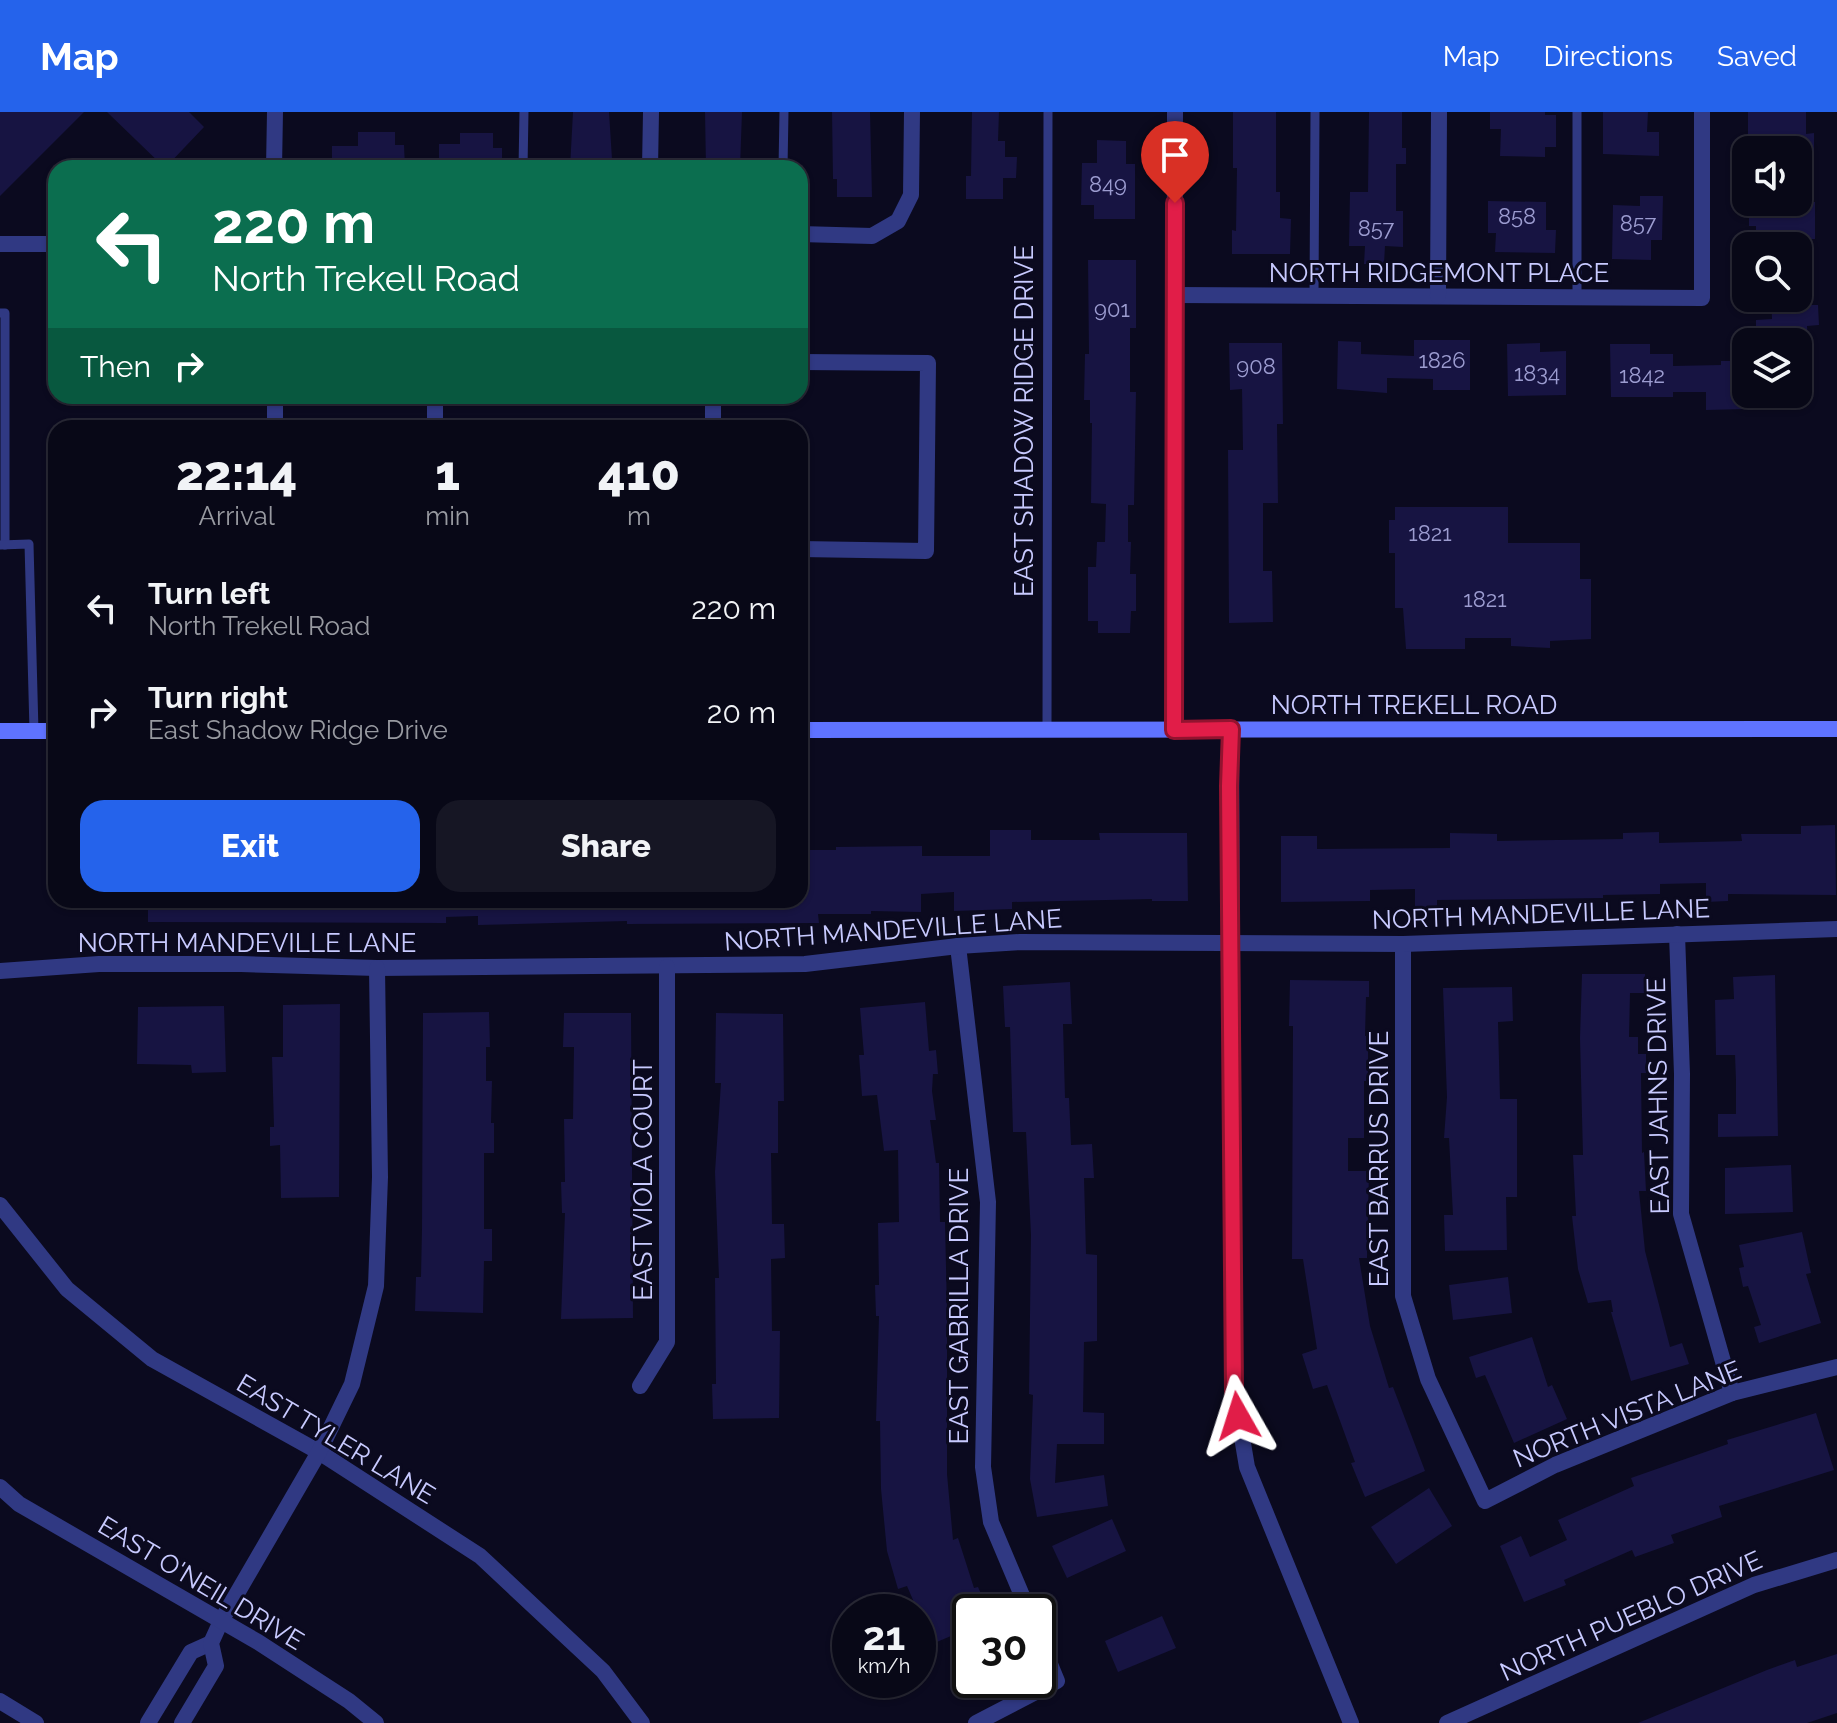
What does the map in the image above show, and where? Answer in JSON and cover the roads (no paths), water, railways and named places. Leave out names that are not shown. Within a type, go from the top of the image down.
[{"type":"main road","name":"NORTH TREKELL ROAD","points":[[808,730],[1837,729]]},
{"type":"main road","points":[[0,731],[48,731]]},
{"type":"street","points":[[274,160],[275,112]]},
{"type":"street","points":[[650,160],[651,112]]},
{"type":"street","points":[[808,234],[872,236],[898,221],[911,195],[912,112]]},
{"type":"street","points":[[1174,730],[1175,112]]},
{"type":"street","points":[[1438,296],[1439,112]]},
{"type":"street","name":"NORTH RIDGEMONT PLACE","points":[[1175,295],[1702,298],[1702,112]]},
{"type":"street","points":[[0,244],[48,244]]},
{"type":"street","points":[[808,362],[928,363],[926,551],[808,549]]},
{"type":"street","points":[[1231,729],[1234,1390],[1247,1467],[1351,1723]]},
{"type":"street","name":"NORTH MANDEVILLE LANE","points":[[0,971],[99,964],[377,968],[805,964],[1020,942],[1403,944],[1837,929]]},
{"type":"street","name":"EAST JAHNS DRIVE","points":[[1677,934],[1682,1074],[1681,1214],[1732,1393]]},
{"type":"street","name":"EAST BARRUS DRIVE","points":[[1403,944],[1403,1296],[1428,1379],[1485,1501]]},
{"type":"street","name":"EAST GABRILLA DRIVE","points":[[958,946],[988,1202],[983,1467],[991,1522],[1021,1594]]},
{"type":"street","name":"EAST VIOLA COURT","points":[[640,1386],[667,1342],[667,967]]},
{"type":"street","points":[[182,1723],[216,1666],[211,1643],[221,1621],[319,1452],[352,1384],[376,1286],[380,1177],[377,968]]},
{"type":"street","name":"EAST TYLER LANE","points":[[0,1205],[67,1289],[152,1359],[319,1452],[480,1556],[603,1671],[642,1723]]},
{"type":"street","name":"NORTH VISTA LANE","points":[[1485,1501],[1555,1465],[1732,1393],[1837,1367]]},
{"type":"street","name":"EAST O'NEIL DRIVE","points":[[0,1487],[19,1504],[221,1621],[349,1701],[376,1723]]},
{"type":"street","name":"NORTH PUEBLO DRIVE","points":[[1447,1723],[1754,1585],[1837,1560]]},
{"type":"street","points":[[148,1723],[191,1652],[211,1643]]},
{"type":"street","points":[[976,1723],[1024,1698]]},
{"type":"street","points":[[0,1701],[36,1723]]},
{"type":"lane","points":[[523,160],[524,112]]},
{"type":"lane","points":[[783,160],[784,112]]},
{"type":"lane","name":"EAST SHADOW RIDGE DRIVE","points":[[1047,729],[1048,112]]},
{"type":"lane","points":[[1314,296],[1315,112]]},
{"type":"lane","points":[[1577,112],[1577,298]]},
{"type":"lane","points":[[0,313],[5,313],[2,545],[29,544],[34,731]]}]
